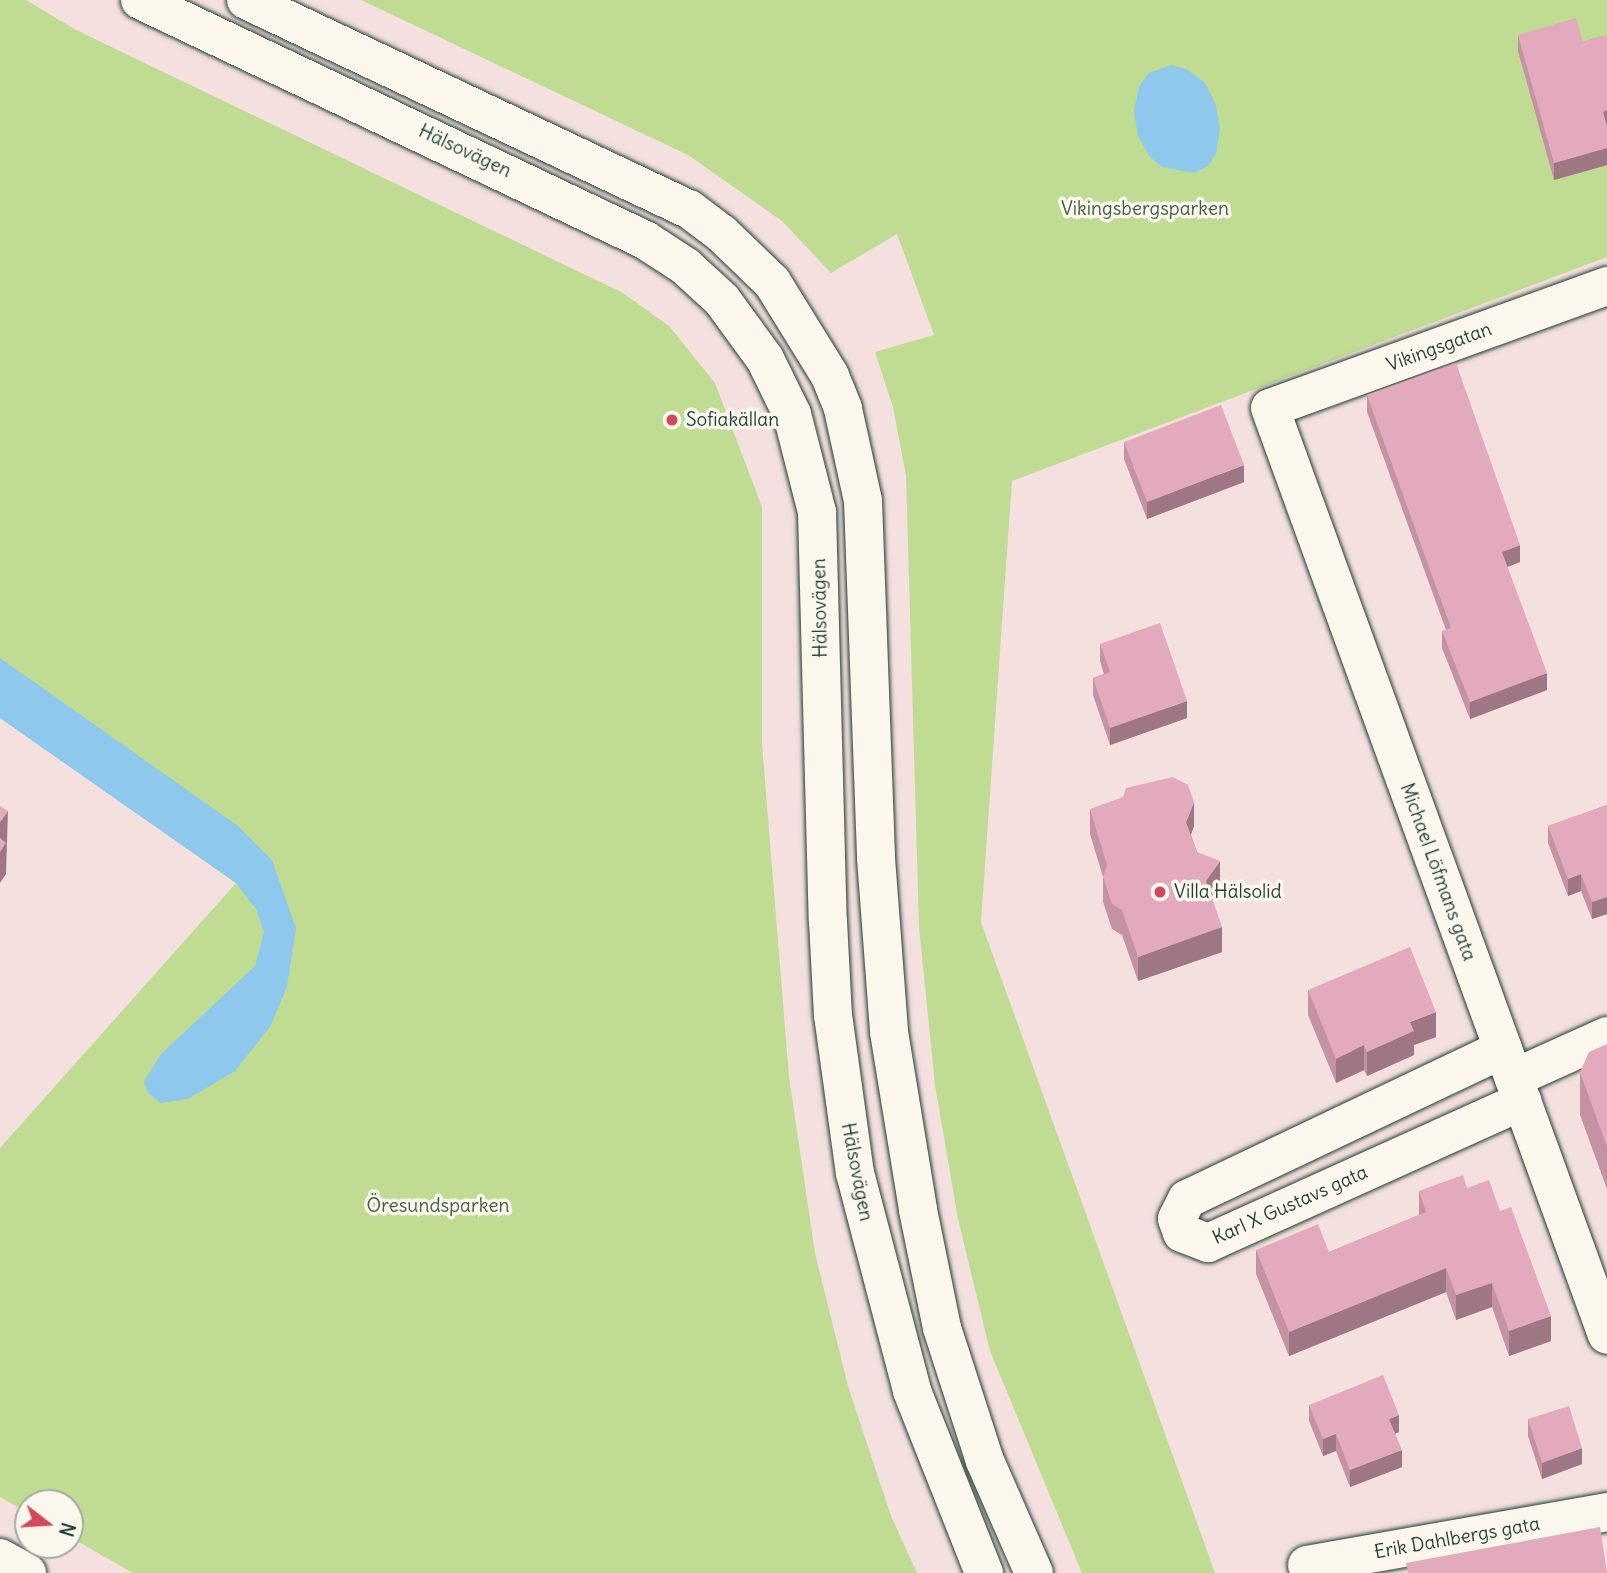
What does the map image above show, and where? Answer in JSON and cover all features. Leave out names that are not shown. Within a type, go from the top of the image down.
[{"type":"main road","name":"Hälsovägen","points":[[140,0],[645,240],[685,266],[722,300],[765,359],[792,414],[817,512],[829,935],[834,1015],[855,1173],[912,1391],[985,1573]]},
{"type":"main road","points":[[246,0],[689,209],[721,233],[772,282],[830,376],[843,409],[863,501],[876,858],[889,1031],[918,1210],[942,1328],[972,1421],[1034,1573]]},
{"type":"main road","name":"Vikingsgatan","points":[[1270,408],[1607,286]]},
{"type":"main road","name":"Michael Löfmans gata","points":[[1270,408],[1607,1335]]},
{"type":"main road","name":"Karl X Gustavs gata","points":[[1513,1076],[1208,1243],[1182,1233],[1177,1219],[1187,1199],[1513,1076],[1607,1036]]},
{"type":"main road","name":"Erik Dahlbergs gata","points":[[1307,1565],[1607,1512]]},
{"type":"main road","points":[[0,1558],[27,1573]]},
{"type":"green space","name":"Öresundsparken","points":[[0,0],[26,0],[76,30],[623,293],[669,326],[715,383],[762,507],[762,744],[789,1077],[815,1253],[848,1386],[891,1516],[917,1573],[133,1573],[84,1545],[84,1489],[14,1489],[14,1505],[0,1497],[0,1148],[236,883],[0,718]]},
{"type":"green space","name":"Vikingsbergsparken","points":[[361,0],[1607,0],[1607,257],[1012,481],[981,922],[1215,1573],[1082,1573],[990,1351],[958,1219],[935,1085],[919,927],[906,476],[893,407],[875,352],[934,335],[897,234],[831,273],[782,221],[688,155]]},
{"type":"water","points":[[1172,65],[1188,70],[1205,83],[1216,105],[1220,129],[1216,154],[1208,166],[1194,173],[1162,167],[1150,157],[1138,136],[1134,111],[1139,86],[1149,73]]},
{"type":"water","points":[[0,658],[238,826],[272,860],[296,928],[287,987],[270,1027],[235,1071],[188,1099],[160,1103],[148,1093],[144,1082],[161,1054],[255,966],[264,932],[256,909],[236,883],[0,718]]},
{"type":"building","points":[[1576,18],[1583,42],[1607,35],[1607,110],[1603,112],[1607,126],[1607,148],[1554,163],[1518,35]]},
{"type":"building","points":[[1456,363],[1520,545],[1502,552],[1547,673],[1470,702],[1442,631],[1451,628],[1367,395]]},
{"type":"building","points":[[1221,405],[1244,465],[1147,502],[1124,442]]},
{"type":"building","points":[[1160,623],[1187,701],[1110,728],[1093,678],[1110,672],[1100,644]]},
{"type":"building","name":"Villa Hälsolid","points":[[1173,777],[1188,785],[1194,802],[1186,822],[1197,852],[1220,861],[1206,881],[1222,927],[1138,957],[1122,910],[1112,904],[1103,877],[1107,865],[1090,809],[1123,797],[1126,788]]},
{"type":"building","points":[[1607,805],[1607,897],[1592,902],[1581,874],[1568,879],[1548,826]]},
{"type":"building","points":[[0,806],[8,811],[0,822]]},
{"type":"building","points":[[0,838],[6,843],[0,852]]},
{"type":"building","points":[[1410,947],[1436,1012],[1410,1022],[1414,1031],[1367,1052],[1364,1045],[1336,1059],[1308,990]]},
{"type":"building","points":[[1607,1044],[1607,1147],[1580,1072],[1589,1052]]},
{"type":"building","points":[[1463,1175],[1467,1188],[1489,1180],[1500,1211],[1511,1207],[1551,1316],[1509,1331],[1492,1283],[1456,1295],[1446,1268],[1289,1332],[1256,1250],[1318,1224],[1329,1252],[1426,1212],[1419,1191]]},
{"type":"building","points":[[1383,1375],[1399,1415],[1389,1419],[1402,1450],[1350,1470],[1336,1434],[1323,1439],[1309,1405]]},
{"type":"building","points":[[1569,1406],[1582,1448],[1542,1463],[1528,1419]]},
{"type":"building","points":[[1600,1527],[1607,1573],[1408,1573],[1406,1563]]},
{"type":"place","name":"Sofiakällan","points":[[672,420]]},
{"type":"place","name":"Villa Hälsolid","points":[[1160,892]]}]
